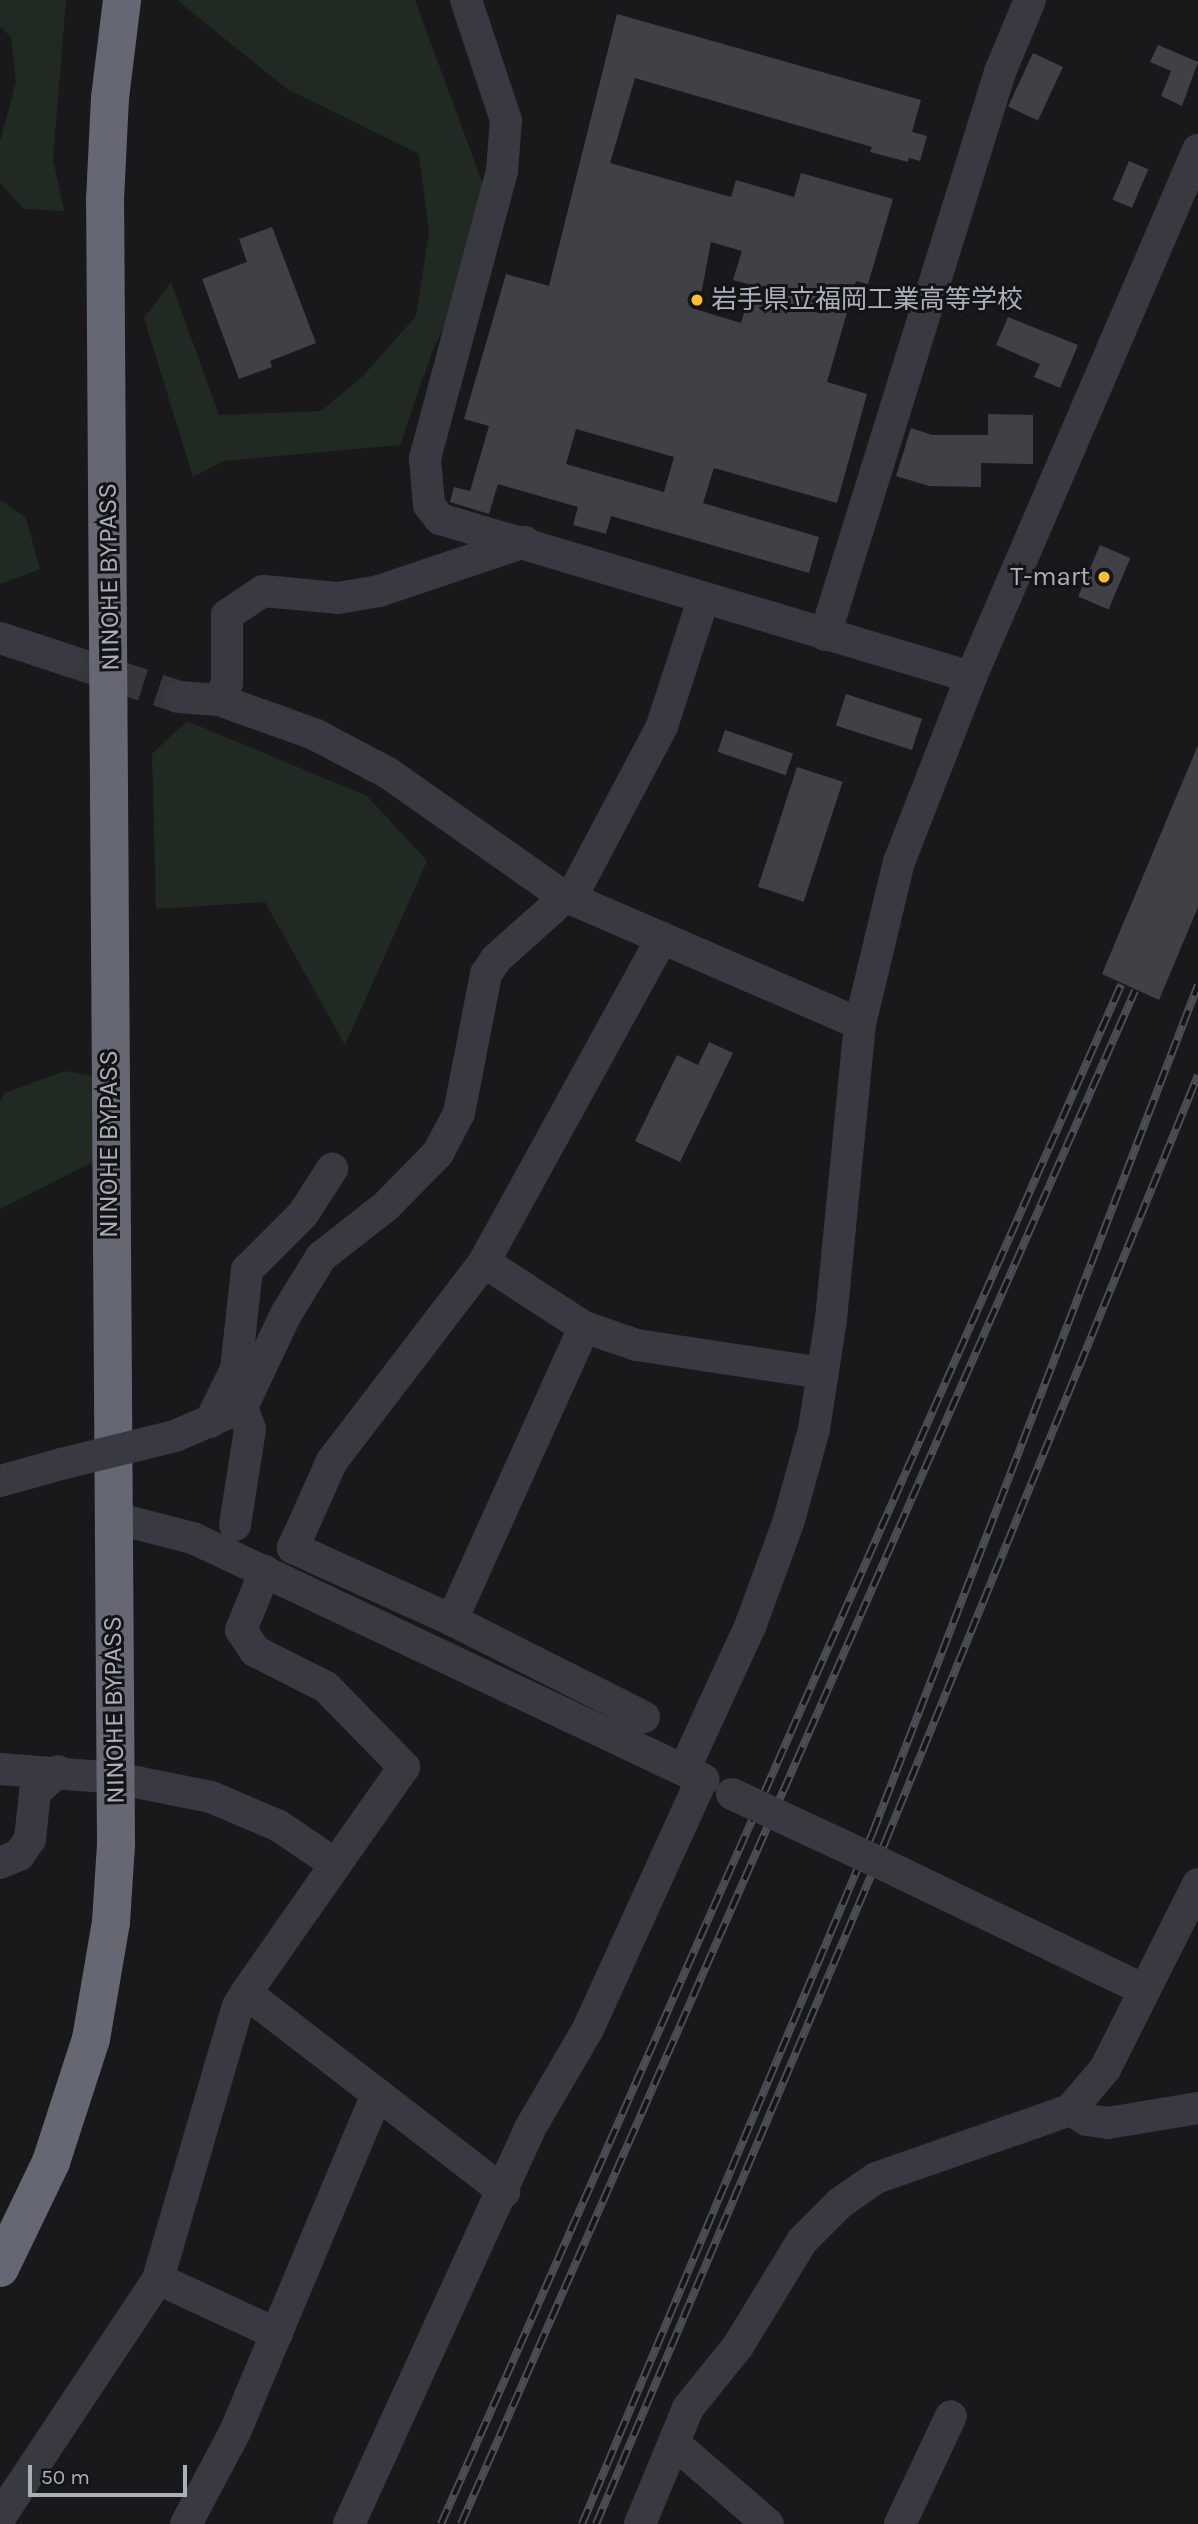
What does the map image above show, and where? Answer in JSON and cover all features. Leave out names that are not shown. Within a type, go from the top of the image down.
[{"type":"highway","name":"NINOHE BYPASS","points":[[0,2268],[51,2162],[91,2039],[111,1922],[116,1778],[111,1517],[111,639],[105,200],[110,98],[122,0]]},
{"type":"street","points":[[466,0],[506,120],[502,171],[425,459],[429,505],[440,519],[525,542],[703,600],[971,677]]},
{"type":"street","points":[[825,635],[1000,72],[1030,0]]},
{"type":"street","points":[[349,2524],[504,2192],[529,2130],[588,2029],[693,1775],[789,1520],[814,1429],[823,1374],[860,1024],[899,862],[971,677],[1198,150]]},
{"type":"street","points":[[219,699],[227,683],[227,615],[263,591],[338,598],[379,591],[525,542]]},
{"type":"street","points":[[0,1481],[176,1436],[209,1424],[242,1407],[286,1314],[321,1257],[386,1206],[452,1133],[486,974],[496,959],[565,897],[662,726],[703,600]]},
{"type":"street","points":[[0,638],[67,660]]},
{"type":"street","points":[[179,697],[219,699],[314,734],[388,773],[565,897],[860,1024]]},
{"type":"street","points":[[644,1717],[452,1620],[293,1548],[332,1461],[484,1262],[662,938]]},
{"type":"street","points":[[209,1424],[220,1410],[236,1368],[247,1270],[303,1214],[332,1169]]},
{"type":"street","points":[[484,1262],[584,1327],[637,1345],[823,1374]]},
{"type":"street","points":[[452,1620],[584,1327]]},
{"type":"street","points":[[235,1525],[250,1429],[242,1407]]},
{"type":"street","points":[[111,1517],[180,1534],[265,1571],[1144,1990]]},
{"type":"street","points":[[0,2517],[158,2279],[246,1993],[404,1768],[327,1687],[256,1651],[241,1630],[265,1571]]},
{"type":"street","points":[[0,1769],[58,1771],[116,1778],[211,1797],[279,1826],[335,1864]]},
{"type":"street","points":[[0,1863],[19,1855],[30,1839],[36,1792],[58,1771]]},
{"type":"street","points":[[640,2524],[688,2407],[802,2241],[840,2203],[876,2178],[1070,2110],[1090,2092],[1105,2069],[1198,1884]]},
{"type":"street","points":[[246,1993],[504,2192]]},
{"type":"street","points":[[186,2524],[208,2489],[277,2334],[377,2094]]},
{"type":"street","points":[[1070,2110],[1087,2120],[1108,2123],[1198,2108]]},
{"type":"street","points":[[158,2279],[277,2334]]},
{"type":"street","points":[[900,2524],[951,2416]]},
{"type":"street","points":[[674,2443],[768,2524]]},
{"type":"shaded area","points":[[0,0],[66,0],[53,159],[64,211],[24,209],[0,183],[0,142],[16,82],[11,37],[0,27]]},
{"type":"shaded area","points":[[177,0],[415,0],[496,220],[432,352],[400,445],[224,461],[193,477],[144,318],[171,282],[219,415],[321,411],[363,376],[416,316],[429,232],[419,154],[287,89]]},
{"type":"shaded area","points":[[0,500],[26,518],[40,569],[0,584]]},
{"type":"shaded area","points":[[187,721],[367,796],[427,861],[345,1045],[265,902],[156,909],[152,754]]},
{"type":"shaded area","points":[[65,1071],[99,1077],[95,1161],[0,1209],[0,1102],[5,1093]]},
{"type":"building","points":[[617,14],[921,100],[912,132],[927,136],[920,161],[909,158],[908,162],[870,152],[872,147],[635,78],[610,163],[731,197],[736,180],[794,197],[801,173],[893,199],[868,284],[856,281],[827,382],[867,394],[837,503],[714,468],[703,503],[819,537],[809,573],[611,516],[606,534],[573,525],[578,507],[498,484],[489,514],[450,502],[454,487],[470,491],[489,426],[464,419],[506,274],[549,286]],"holes":[[[711,242],[742,251],[733,280],[752,285],[741,323],[698,310]],[[576,429],[674,457],[664,492],[566,464]]]},
{"type":"building","points":[[1158,45],[1198,62],[1182,106],[1161,96],[1171,71],[1150,62]]},
{"type":"building","points":[[1033,53],[1063,67],[1038,120],[1008,106]]},
{"type":"building","points":[[1129,161],[1148,169],[1132,208],[1113,200]]},
{"type":"building","points":[[272,227],[316,343],[270,361],[272,367],[239,379],[202,279],[247,262],[239,239]]},
{"type":"building","points":[[1008,317],[1078,345],[1060,388],[1034,377],[1040,364],[996,345]]},
{"type":"building","points":[[988,414],[1033,415],[1033,464],[981,463],[981,487],[929,486],[896,476],[911,428],[932,435],[988,435]]},
{"type":"building","name":"T-mart","points":[[1100,545],[1130,558],[1108,609],[1078,597]]},
{"type":"building","points":[[846,694],[922,719],[912,750],[836,725]]},
{"type":"building","points":[[725,730],[793,753],[786,775],[718,752]]},
{"type":"building","points":[[1198,745],[1198,907],[1159,1000],[1102,974]]},
{"type":"building","points":[[797,767],[843,782],[804,902],[758,887]]},
{"type":"building","points":[[709,1042],[733,1053],[680,1162],[635,1141],[677,1055],[698,1065]]},
{"type":"tunnel","points":[[67,660],[179,697]]},
{"type":"railway","points":[[441,2524],[1121,985]]},
{"type":"railway","points":[[582,2524],[873,1832],[1198,985]]},
{"type":"railway","points":[[461,2524],[1135,991]]},
{"type":"railway","points":[[596,2524],[886,1840],[1198,1075]]},
{"type":"place","name":"岩手県立福岡工業高等学校","points":[[697,300]]},
{"type":"place","name":"T-mart","points":[[1104,577]]}]
